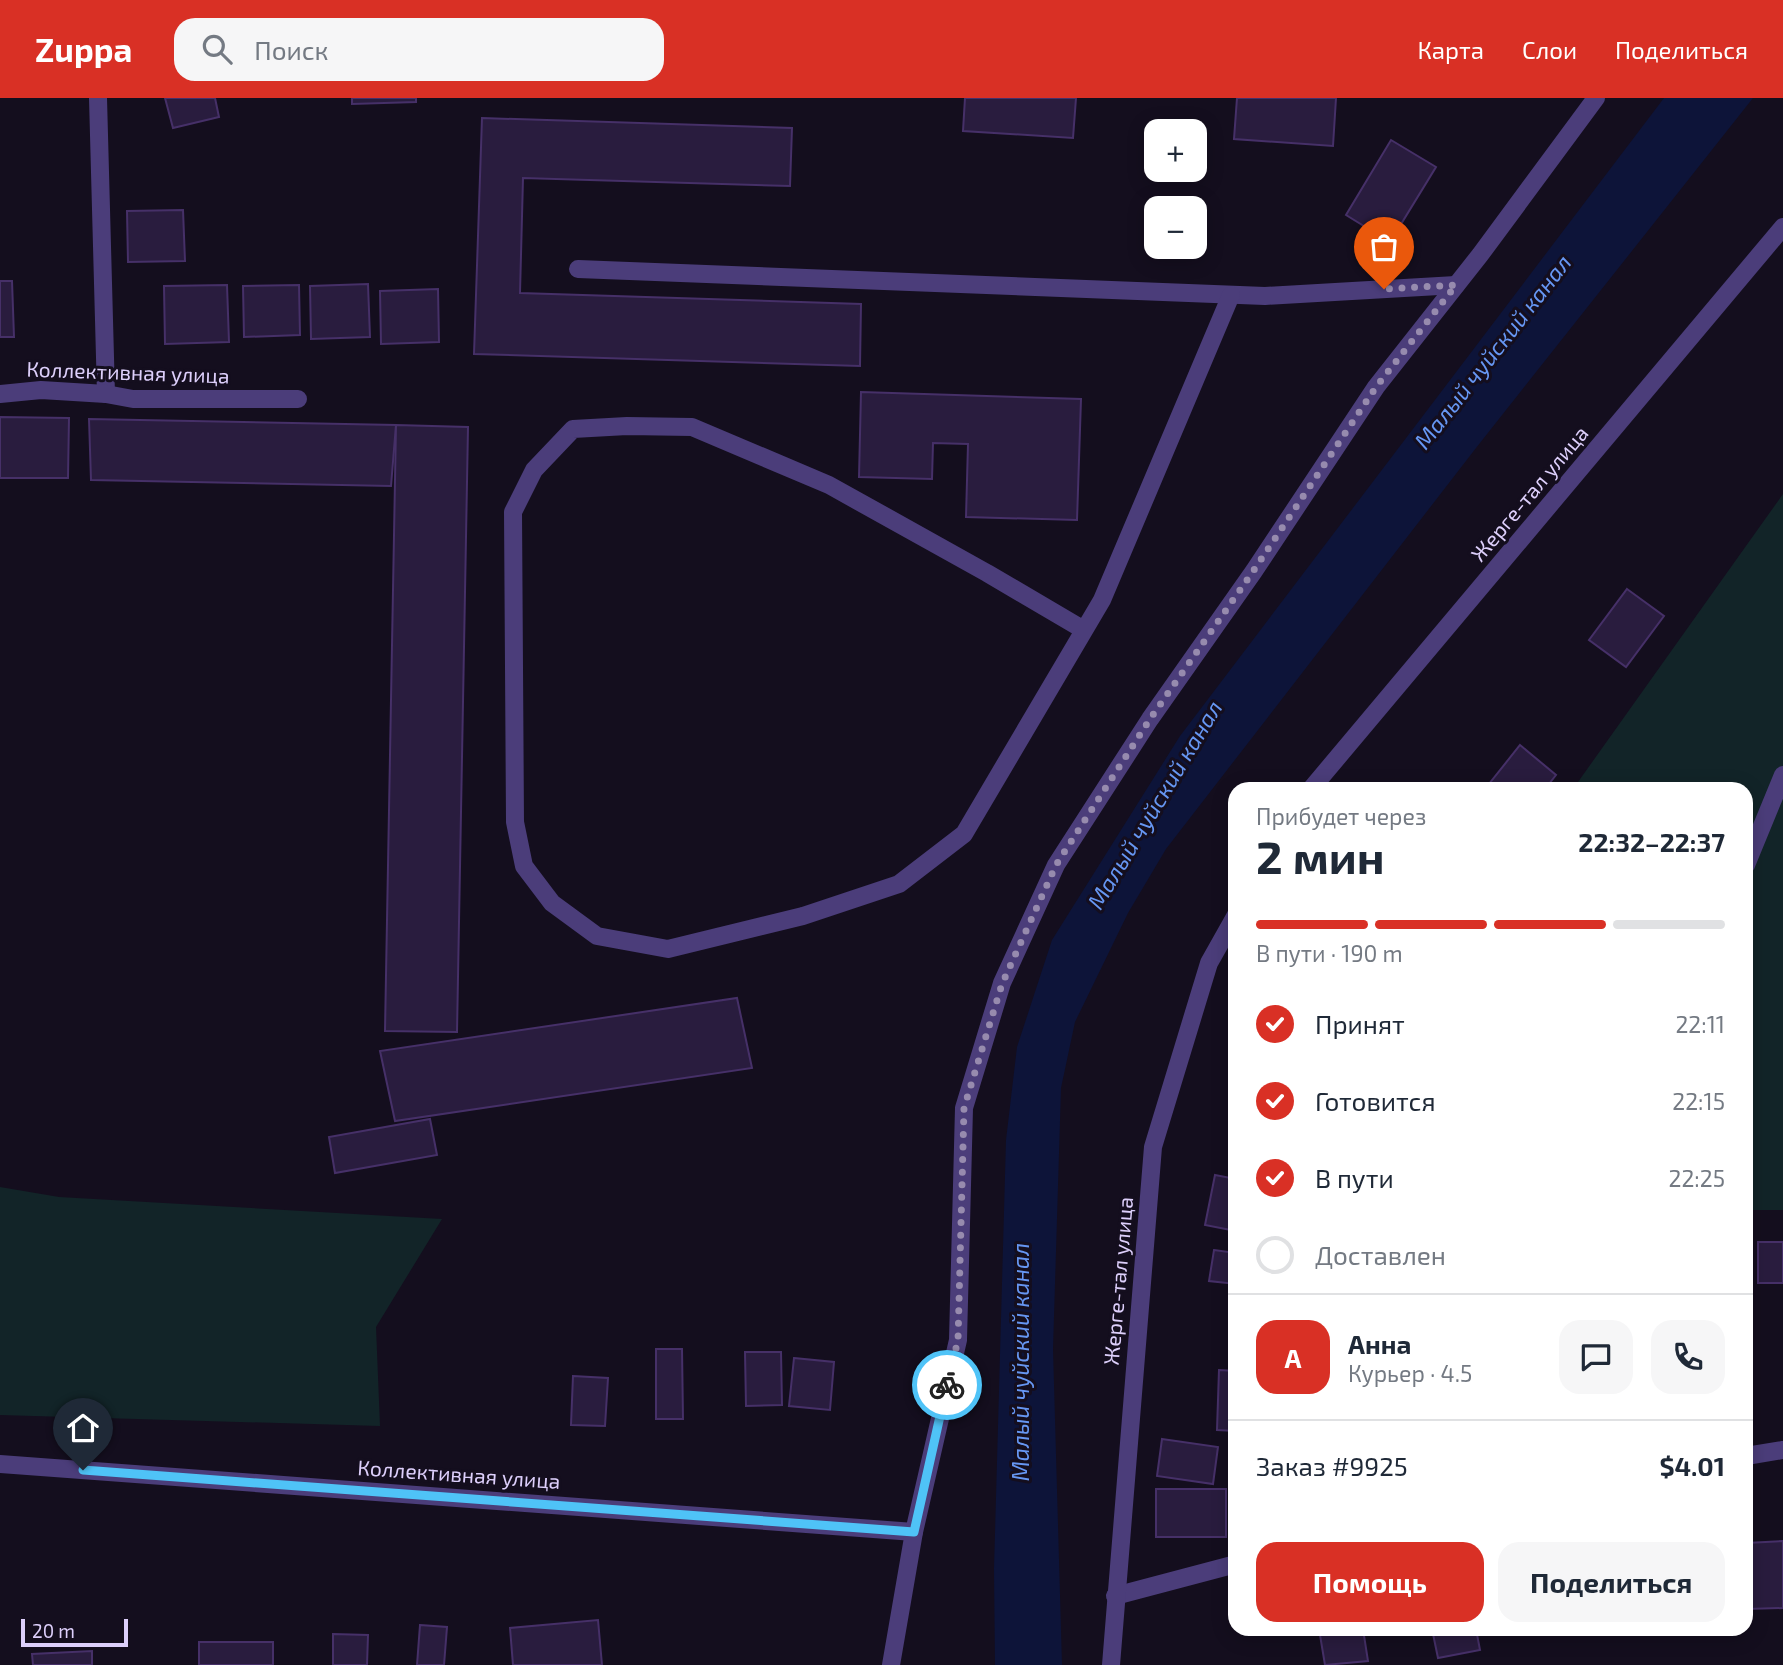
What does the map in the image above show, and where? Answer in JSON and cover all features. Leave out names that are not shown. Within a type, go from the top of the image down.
[{"type":"street","points":[[98,98],[106,394]]},
{"type":"street","points":[[891,1665],[914,1532],[958,1340],[964,1108],[1002,984],[1056,865],[1150,719],[1254,570],[1376,387],[1596,98]]},
{"type":"street","name":"Жерге-тал улица","points":[[1317,782],[1783,227]]},
{"type":"street","points":[[578,269],[1265,296],[1456,285]]},
{"type":"street","points":[[1084,630],[829,485],[692,427],[573,429],[534,470],[513,512],[515,822],[524,866],[552,904],[597,936],[668,949],[803,916],[899,884],[964,834],[1102,600],[1231,295]]},
{"type":"street","name":"Коллективная улица","points":[[0,394],[41,390],[106,394],[134,399],[298,398]]},
{"type":"street","points":[[1753,848],[1783,775]]},
{"type":"street","name":"Жерге-тал улица","points":[[1111,1665],[1153,1147],[1209,963],[1228,929]]},
{"type":"street","points":[[1753,1455],[1783,1450]]},
{"type":"street","name":"Коллективная улица","points":[[0,1464],[914,1532]]},
{"type":"street","points":[[1115,1596],[1228,1566]]},
{"type":"shaded area","points":[[1783,494],[1783,1210],[1753,1210],[1753,782],[1578,782]]},
{"type":"shaded area","points":[[0,1187],[59,1197],[442,1219],[376,1327],[380,1426],[0,1415]]},
{"type":"water","name":"Малый чуйский канал","points":[[1664,98],[1753,98],[1476,448],[1166,849],[1128,913],[1075,1022],[1061,1088],[1053,1349],[1062,1665],[995,1665],[994,1569],[1006,1140],[1017,1047],[1052,940],[1180,736]]},
{"type":"building","points":[[165,98],[215,98],[219,117],[173,128]]},
{"type":"building","points":[[352,98],[416,98],[416,102],[352,104]]},
{"type":"building","points":[[965,98],[1076,98],[1073,138],[963,131]]},
{"type":"building","points":[[1237,98],[1336,98],[1333,146],[1234,139]]},
{"type":"building","points":[[482,118],[792,128],[790,186],[523,178],[520,293],[861,304],[860,366],[474,354]]},
{"type":"building","points":[[1391,140],[1436,167],[1390,242],[1346,215]]},
{"type":"building","points":[[183,210],[185,261],[128,262],[127,211]]},
{"type":"building","points":[[0,281],[12,281],[14,337],[0,337]]},
{"type":"building","points":[[368,284],[370,337],[311,339],[310,286]]},
{"type":"building","points":[[227,285],[229,342],[165,344],[164,286]]},
{"type":"building","points":[[299,285],[300,335],[244,337],[243,286]]},
{"type":"building","points":[[438,289],[439,342],[381,344],[380,291]]},
{"type":"building","points":[[861,392],[1081,399],[1077,520],[966,517],[968,444],[933,443],[932,479],[859,477]]},
{"type":"building","points":[[0,417],[69,418],[68,478],[0,478]]},
{"type":"building","points":[[89,419],[396,425],[391,486],[91,480]]},
{"type":"building","points":[[396,425],[468,427],[457,1032],[385,1031]]},
{"type":"building","points":[[1627,589],[1664,616],[1626,667],[1589,640]]},
{"type":"building","points":[[1520,745],[1556,775],[1550,782],[1491,782]]},
{"type":"building","points":[[737,998],[752,1068],[395,1121],[380,1051]]},
{"type":"building","points":[[430,1119],[437,1155],[335,1173],[329,1137]]},
{"type":"building","points":[[1215,1175],[1228,1177],[1228,1229],[1205,1225]]},
{"type":"building","points":[[1758,1242],[1783,1242],[1783,1283],[1758,1283]]},
{"type":"building","points":[[1214,1250],[1228,1252],[1228,1283],[1209,1281]]},
{"type":"building","points":[[656,1349],[682,1349],[683,1419],[656,1419]]},
{"type":"building","points":[[745,1352],[781,1352],[782,1405],[746,1406]]},
{"type":"building","points":[[794,1358],[834,1362],[830,1410],[789,1406]]},
{"type":"building","points":[[1219,1370],[1228,1371],[1228,1431],[1217,1430]]},
{"type":"building","points":[[573,1376],[608,1378],[605,1426],[571,1425]]},
{"type":"building","points":[[1162,1439],[1218,1447],[1213,1484],[1157,1476]]},
{"type":"building","points":[[1156,1489],[1226,1489],[1226,1537],[1156,1537]]},
{"type":"building","points":[[1783,1541],[1783,1608],[1753,1609],[1753,1543]]},
{"type":"building","points":[[598,1620],[602,1665],[513,1665],[510,1628]]},
{"type":"building","points":[[420,1625],[447,1627],[444,1665],[417,1665]]},
{"type":"building","points":[[333,1634],[368,1635],[367,1665],[333,1665]]},
{"type":"building","points":[[1320,1636],[1364,1636],[1368,1661],[1325,1665]]},
{"type":"building","points":[[1433,1636],[1477,1636],[1480,1650],[1438,1658]]},
{"type":"building","points":[[199,1642],[273,1642],[273,1665],[199,1665]]},
{"type":"building","points":[[92,1651],[92,1665],[33,1665],[32,1654]]},
{"type":"way so far","points":[[947,1385],[958,1340],[964,1108],[1002,984],[1056,865],[1150,719],[1254,570],[1376,387],[1456,285],[1384,289]]},
{"type":"route","points":[[83,1470],[914,1532],[947,1385]]}]
